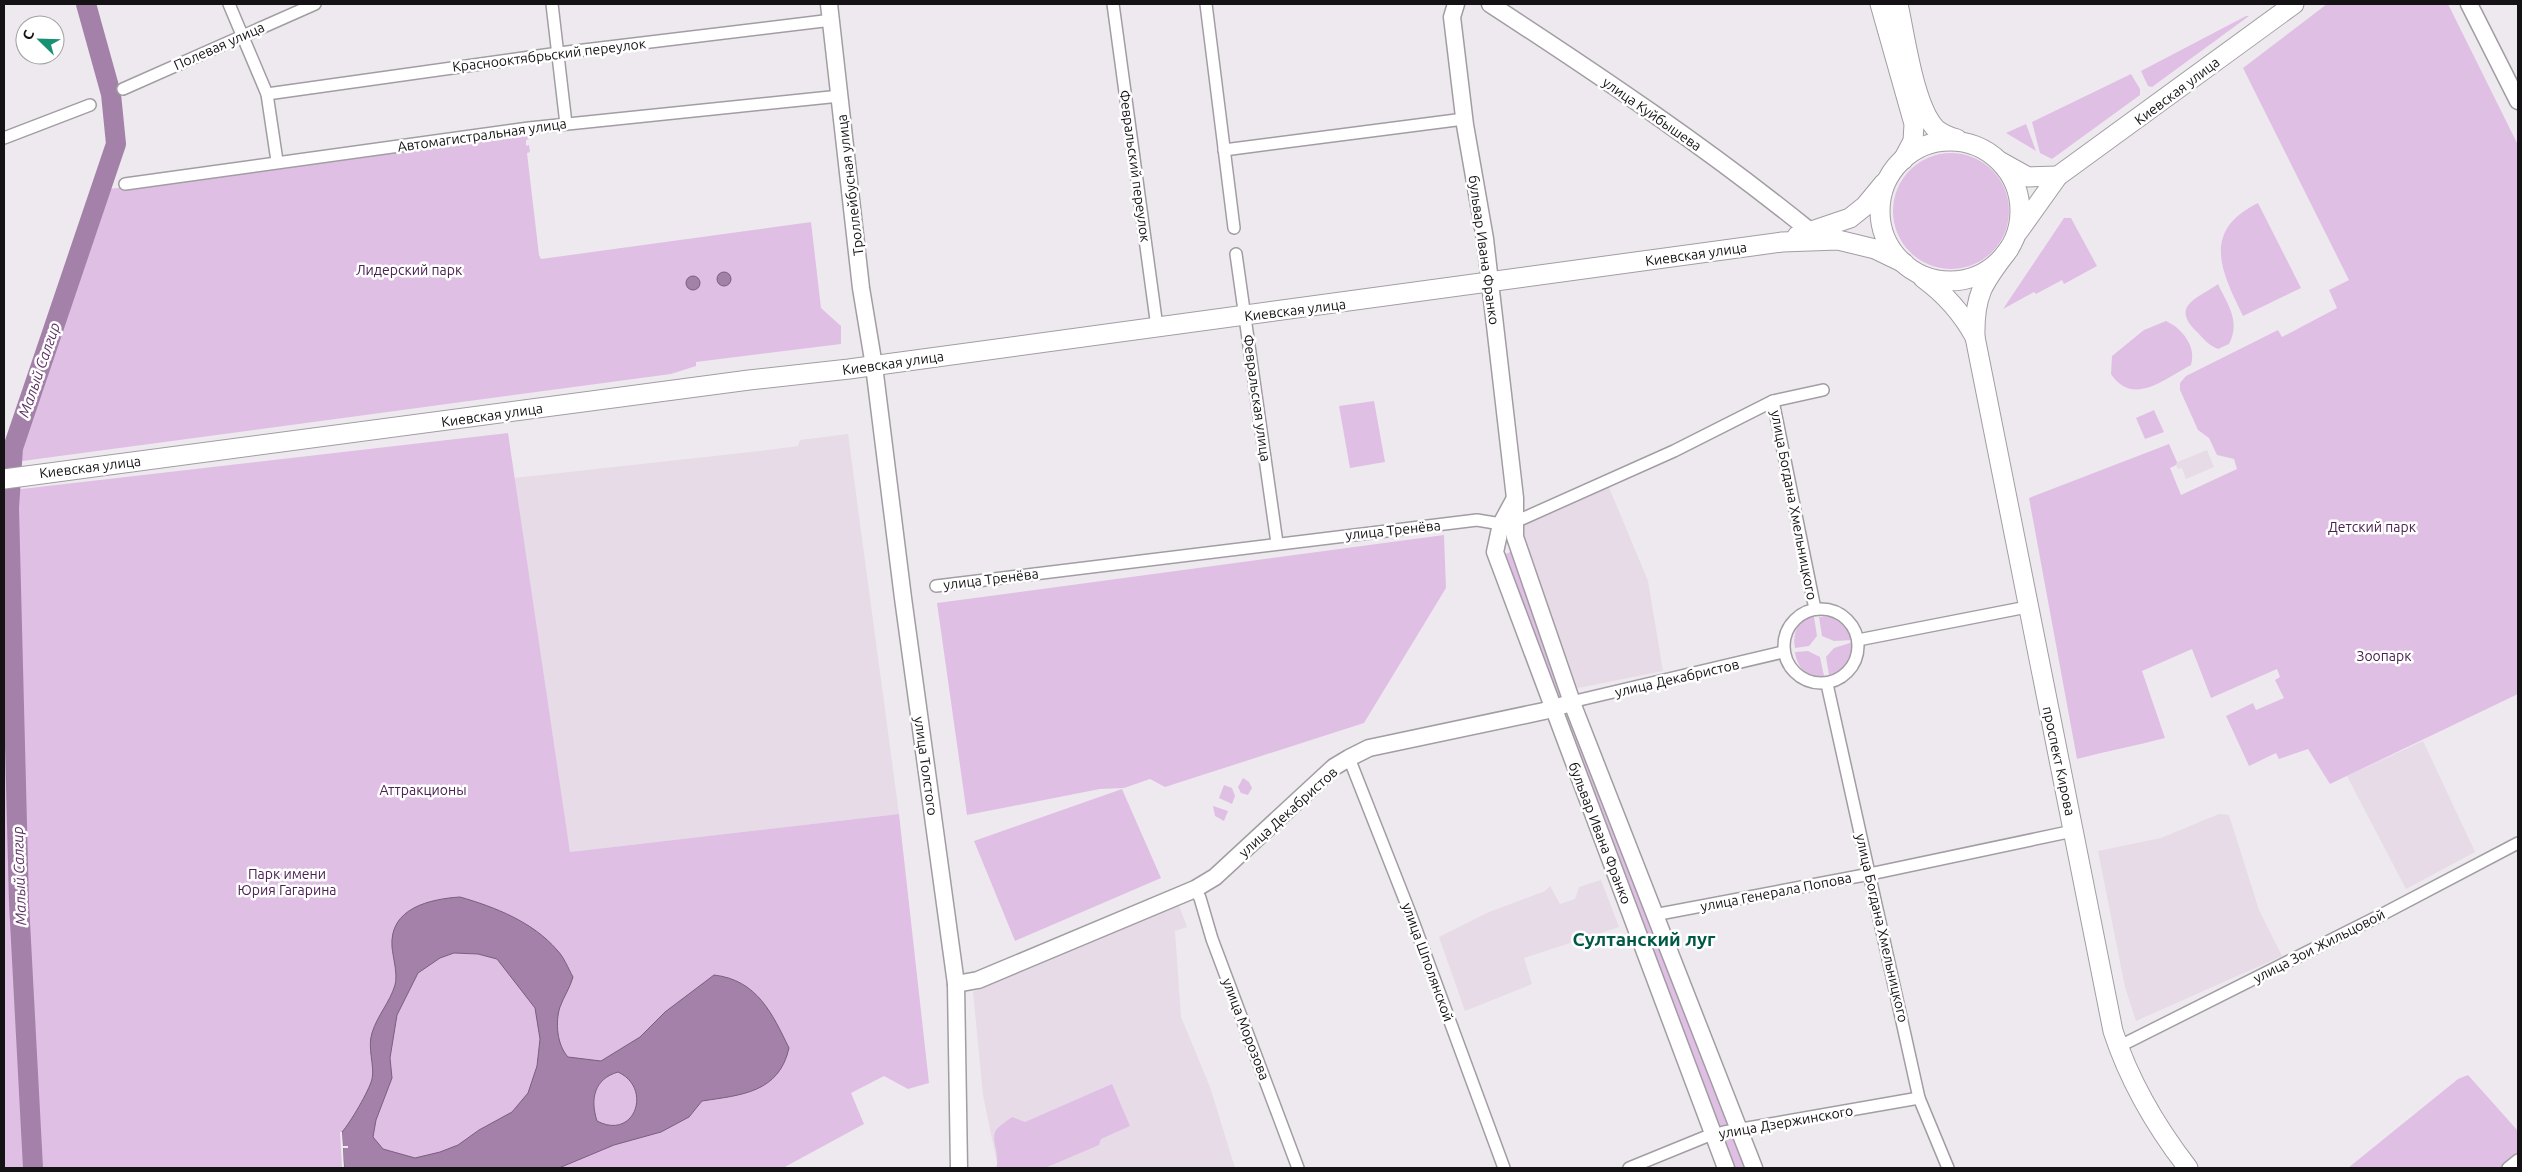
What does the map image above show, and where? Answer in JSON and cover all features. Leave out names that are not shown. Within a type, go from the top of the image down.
[{"type":"main road","points":[[1880,4],[1914,124],[1914,141],[1884,189],[1880,214],[1888,243],[1907,266],[1943,293],[1967,323],[1975,337]]},
{"type":"main road","points":[[1898,4],[1916,85],[1932,124],[1944,134],[1970,144],[2028,177],[2058,176]]},
{"type":"main road","name":"Киевская улица","points":[[2012,243],[2058,176],[2156,107],[2294,4]]},
{"type":"main road","points":[[1895,170],[1918,150],[1938,141],[1948,140],[1970,144]]},
{"type":"main road","points":[[1975,337],[1974,312],[1982,285],[2012,243],[2020,206],[2016,190],[2000,161]]},
{"type":"main road","name":"Киевская улица","points":[[1782,242],[1850,218],[1865,206],[1895,170]]},
{"type":"main road","name":"Киевская улица","points":[[4,479],[874,366],[1782,242],[1838,240],[1875,249],[1907,266]]},
{"type":"main road","points":[[1907,266],[1926,277],[1942,281],[1958,281],[1988,270],[2012,243]]},
{"type":"main road","name":"проспект Кирова","points":[[1975,337],[2104,994],[2118,1047],[2145,1102],[2188,1168]]},
{"type":"street","points":[[229,4],[267,94],[277,161]]},
{"type":"street","name":"Полевая улица","points":[[123,90],[242,35],[315,4]]},
{"type":"street","points":[[552,4],[566,124]]},
{"type":"street","name":"Февральский переулок","points":[[1113,4],[1156,327]]},
{"type":"street","points":[[1206,4],[1234,228]]},
{"type":"street","name":"бульвар Ивана Франко","points":[[1456,4],[1452,11],[1452,17],[1464,119],[1490,283],[1515,498],[1508,523],[1495,552],[1726,1168]]},
{"type":"street","name":"улица Куйбышева","points":[[1490,4],[1567,54],[1755,187],[1810,231]]},
{"type":"street","points":[[2469,4],[2518,101]]},
{"type":"street","name":"Краснооктябрьский переулок","points":[[267,94],[831,12]]},
{"type":"street","name":"Троллейбусная улица","points":[[831,12],[861,288],[874,366]]},
{"type":"street","name":"Автомагистральная улица","points":[[125,184],[277,161],[566,124],[840,96]]},
{"type":"street","points":[[4,138],[90,104]]},
{"type":"street","points":[[1224,150],[1464,119]]},
{"type":"street","name":"Февральская улица","points":[[1236,254],[1277,543]]},
{"type":"street","name":"улица Толстого","points":[[874,366],[903,598],[956,984],[959,1168]]},
{"type":"street","points":[[1508,523],[1674,451],[1773,401],[1823,390]]},
{"type":"street","name":"улица Богдана Хмельницкого","points":[[1773,401],[1814,609]]},
{"type":"street","name":"улица Тренёва","points":[[936,586],[1477,520],[1508,523]]},
{"type":"street","name":"бульвар Ивана Франко","points":[[1508,523],[1515,538],[1572,702],[1754,1168]]},
{"type":"street","points":[[1858,640],[2027,607]]},
{"type":"street","points":[[1814,609],[1829,609],[1843,616],[1853,626],[1858,640],[1858,655],[1851,668],[1840,679],[1827,684],[1812,683],[1798,677],[1788,666],[1783,652],[1784,638],[1790,624],[1801,614],[1814,609]]},
{"type":"street","name":"улица Декабристов","points":[[956,984],[978,980],[1194,889],[1215,877],[1334,768],[1369,748],[1553,708],[1783,652]]},
{"type":"street","name":"улица Богдана Хмельницкого","points":[[1827,684],[1919,1098],[1948,1168]]},
{"type":"street","name":"улица Шполянской","points":[[1349,758],[1410,913],[1504,1168]]},
{"type":"street","name":"улица Генерала Попова","points":[[1654,915],[1870,874],[2073,831]]},
{"type":"street","name":"улица Зои Жильцовой","points":[[2118,1047],[2365,924],[2518,843]]},
{"type":"street","name":"улица Морозова","points":[[1194,889],[1200,898],[1212,939],[1298,1168]]},
{"type":"street","name":"улица Дзержинского","points":[[1629,1168],[1713,1135],[1919,1098]]},
{"type":"street","points":[[2508,1168],[2518,1160]]},
{"type":"shaded area","points":[[724,272],[729,274],[731,279],[729,284],[724,286],[719,284],[717,279],[719,274]]},
{"type":"shaded area","points":[[693,276],[698,278],[700,283],[698,288],[693,290],[688,288],[686,283],[688,278]]},
{"type":"shaded area","points":[[848,434],[899,814],[570,852],[514,478],[798,446],[800,440]]},
{"type":"shaded area","points":[[2207,450],[2214,467],[2186,479],[2182,468],[2178,469],[2175,463]]},
{"type":"shaded area","points":[[1608,485],[1648,581],[1663,671],[1573,689],[1518,525]]},
{"type":"shaded area","points":[[2423,741],[2475,852],[2406,889],[2347,776]]},
{"type":"shaded area","points":[[2219,814],[2229,815],[2259,910],[2282,956],[2136,1021],[2125,987],[2098,851],[2161,838]]},
{"type":"shaded area","points":[[1601,880],[1619,927],[1524,958],[1532,984],[1465,1011],[1439,937],[1489,912],[1545,891],[1550,886],[1560,904],[1575,899],[1579,887]]},
{"type":"shaded area","points":[[460,897],[513,917],[537,931],[564,959],[573,977],[558,1013],[558,1033],[561,1046],[568,1057],[601,1061],[640,1037],[665,1012],[714,975],[729,978],[741,984],[761,1000],[789,1048],[784,1063],[777,1074],[767,1083],[756,1089],[731,1097],[702,1101],[689,1117],[661,1132],[614,1145],[559,1168],[344,1168],[342,1132],[359,1107],[372,1079],[370,1045],[372,1033],[396,981],[392,947],[393,934],[397,923],[414,908],[425,903]],"holes":[[[454,953],[478,954],[497,959],[535,1008],[540,1039],[537,1066],[528,1093],[512,1112],[479,1130],[458,1145],[415,1158],[383,1149],[373,1137],[376,1120],[392,1078],[390,1058],[397,1015],[418,973],[440,958]],[[618,1072],[629,1080],[635,1089],[637,1100],[635,1110],[630,1119],[621,1124],[610,1125],[597,1121],[594,1098],[599,1085],[610,1075]]]},
{"type":"shaded area","points":[[1178,903],[1187,927],[1175,931],[1181,1017],[1210,1087],[1235,1168],[998,1168],[983,1095],[973,992]]},
{"type":"green space","name":"Детский парк","points":[[2327,4],[2448,4],[2518,145],[2518,694],[2330,784],[2308,749],[2279,759],[2276,753],[2249,766],[2226,716],[2253,703],[2256,710],[2284,698],[2275,680],[2280,677],[2277,669],[2211,698],[2192,649],[2142,671],[2165,738],[2077,759],[2029,498],[2169,444],[2177,462],[2176,465],[2170,468],[2181,495],[2237,469],[2234,459],[2217,455],[2209,438],[2198,430],[2180,390],[2180,383],[2186,376],[2278,330],[2282,337],[2337,308],[2329,290],[2349,280],[2243,68]]},
{"type":"green space","points":[[2249,16],[2152,87],[2148,86],[2141,71]]},
{"type":"green space","points":[[2131,74],[2140,89],[2140,95],[2052,159],[2040,153],[2032,122]]},
{"type":"green space","points":[[2026,124],[2036,151],[2006,133]]},
{"type":"green space","name":"Лидерский парк","points":[[528,134],[529,139],[526,140],[526,146],[529,145],[530,152],[527,153],[541,259],[811,222],[821,308],[841,326],[841,344],[696,362],[696,366],[671,374],[15,462],[14,450],[102,189],[137,187]]},
{"type":"green space","points":[[1951,153],[1973,157],[1992,170],[2005,189],[2009,211],[2005,233],[1992,252],[1973,265],[1951,269],[1929,265],[1910,252],[1897,233],[1893,211],[1897,189],[1910,170],[1929,157]]},
{"type":"green space","points":[[2258,203],[2301,288],[2243,316],[2223,268],[2222,239],[2229,226],[2240,214]]},
{"type":"green space","points":[[2064,218],[2071,218],[2097,266],[2064,284],[2062,280],[2036,294],[2034,292],[2003,309]]},
{"type":"green space","points":[[2218,284],[2232,314],[2234,328],[2229,344],[2218,349],[2208,343],[2196,331],[2189,322],[2186,309],[2195,299]]},
{"type":"green space","points":[[2166,321],[2183,333],[2187,339],[2192,352],[2191,365],[2160,383],[2149,387],[2129,388],[2120,384],[2111,374],[2112,356],[2144,330]]},
{"type":"green space","points":[[1374,401],[1385,462],[1350,468],[1339,406]]},
{"type":"green space","points":[[2154,410],[2164,432],[2145,439],[2136,418]]},
{"type":"green space","name":"Парк имени Юрия Гагарина","points":[[508,433],[570,852],[899,814],[929,1083],[908,1089],[884,1076],[851,1093],[864,1124],[783,1168],[4,1168],[4,491]]},
{"type":"green space","points":[[1444,535],[1446,588],[1364,723],[1165,787],[1150,779],[1124,788],[1100,789],[967,815],[937,603]]},
{"type":"green space","points":[[1515,550],[1566,701],[1556,704],[1501,556]]},
{"type":"green space","points":[[1830,616],[1847,628],[1853,640],[1834,641],[1822,636],[1819,617]]},
{"type":"green space","points":[[1814,617],[1817,636],[1809,646],[1795,648],[1794,637],[1797,628],[1804,620]]},
{"type":"green space","points":[[1853,642],[1847,664],[1840,672],[1829,675],[1826,657],[1834,648]]},
{"type":"green space","points":[[1808,651],[1820,657],[1824,676],[1818,677],[1808,674],[1798,663],[1795,652]]},
{"type":"green space","points":[[1568,706],[1734,1127],[1716,1131],[1558,709]]},
{"type":"green space","points":[[1243,778],[1249,782],[1252,788],[1248,795],[1241,793],[1238,787]]},
{"type":"green space","points":[[1224,785],[1232,788],[1235,796],[1232,804],[1219,798]]},
{"type":"green space","points":[[1122,789],[1161,878],[1015,941],[974,841]]},
{"type":"green space","points":[[1213,806],[1228,811],[1224,821],[1215,816]]},
{"type":"green space","points":[[2468,1075],[2518,1131],[2518,1168],[2348,1168],[2458,1079]]},
{"type":"green space","points":[[1112,1084],[1130,1126],[1101,1139],[1099,1145],[1045,1168],[996,1168],[997,1158],[994,1134],[998,1128],[1012,1117],[1025,1122]]},
{"type":"green space","points":[[1736,1133],[1749,1168],[1730,1168],[1718,1137]]},
{"type":"pier","points":[[340,1132],[342,1132],[343,1146],[348,1146],[348,1148],[343,1148],[344,1168],[342,1168]]},
{"type":"waterway","name":"Малый Салгир","points":[[33,1168],[19,903],[9,508],[13,448],[116,144],[111,94],[86,4]]},
{"type":"district","name":"Султанский луг","points":[[1644,939]]},
{"type":"park label","name":"Зоопарк","points":[[2384,656]]},
{"type":"park label","name":"Аттракционы","points":[[423,790]]}]
